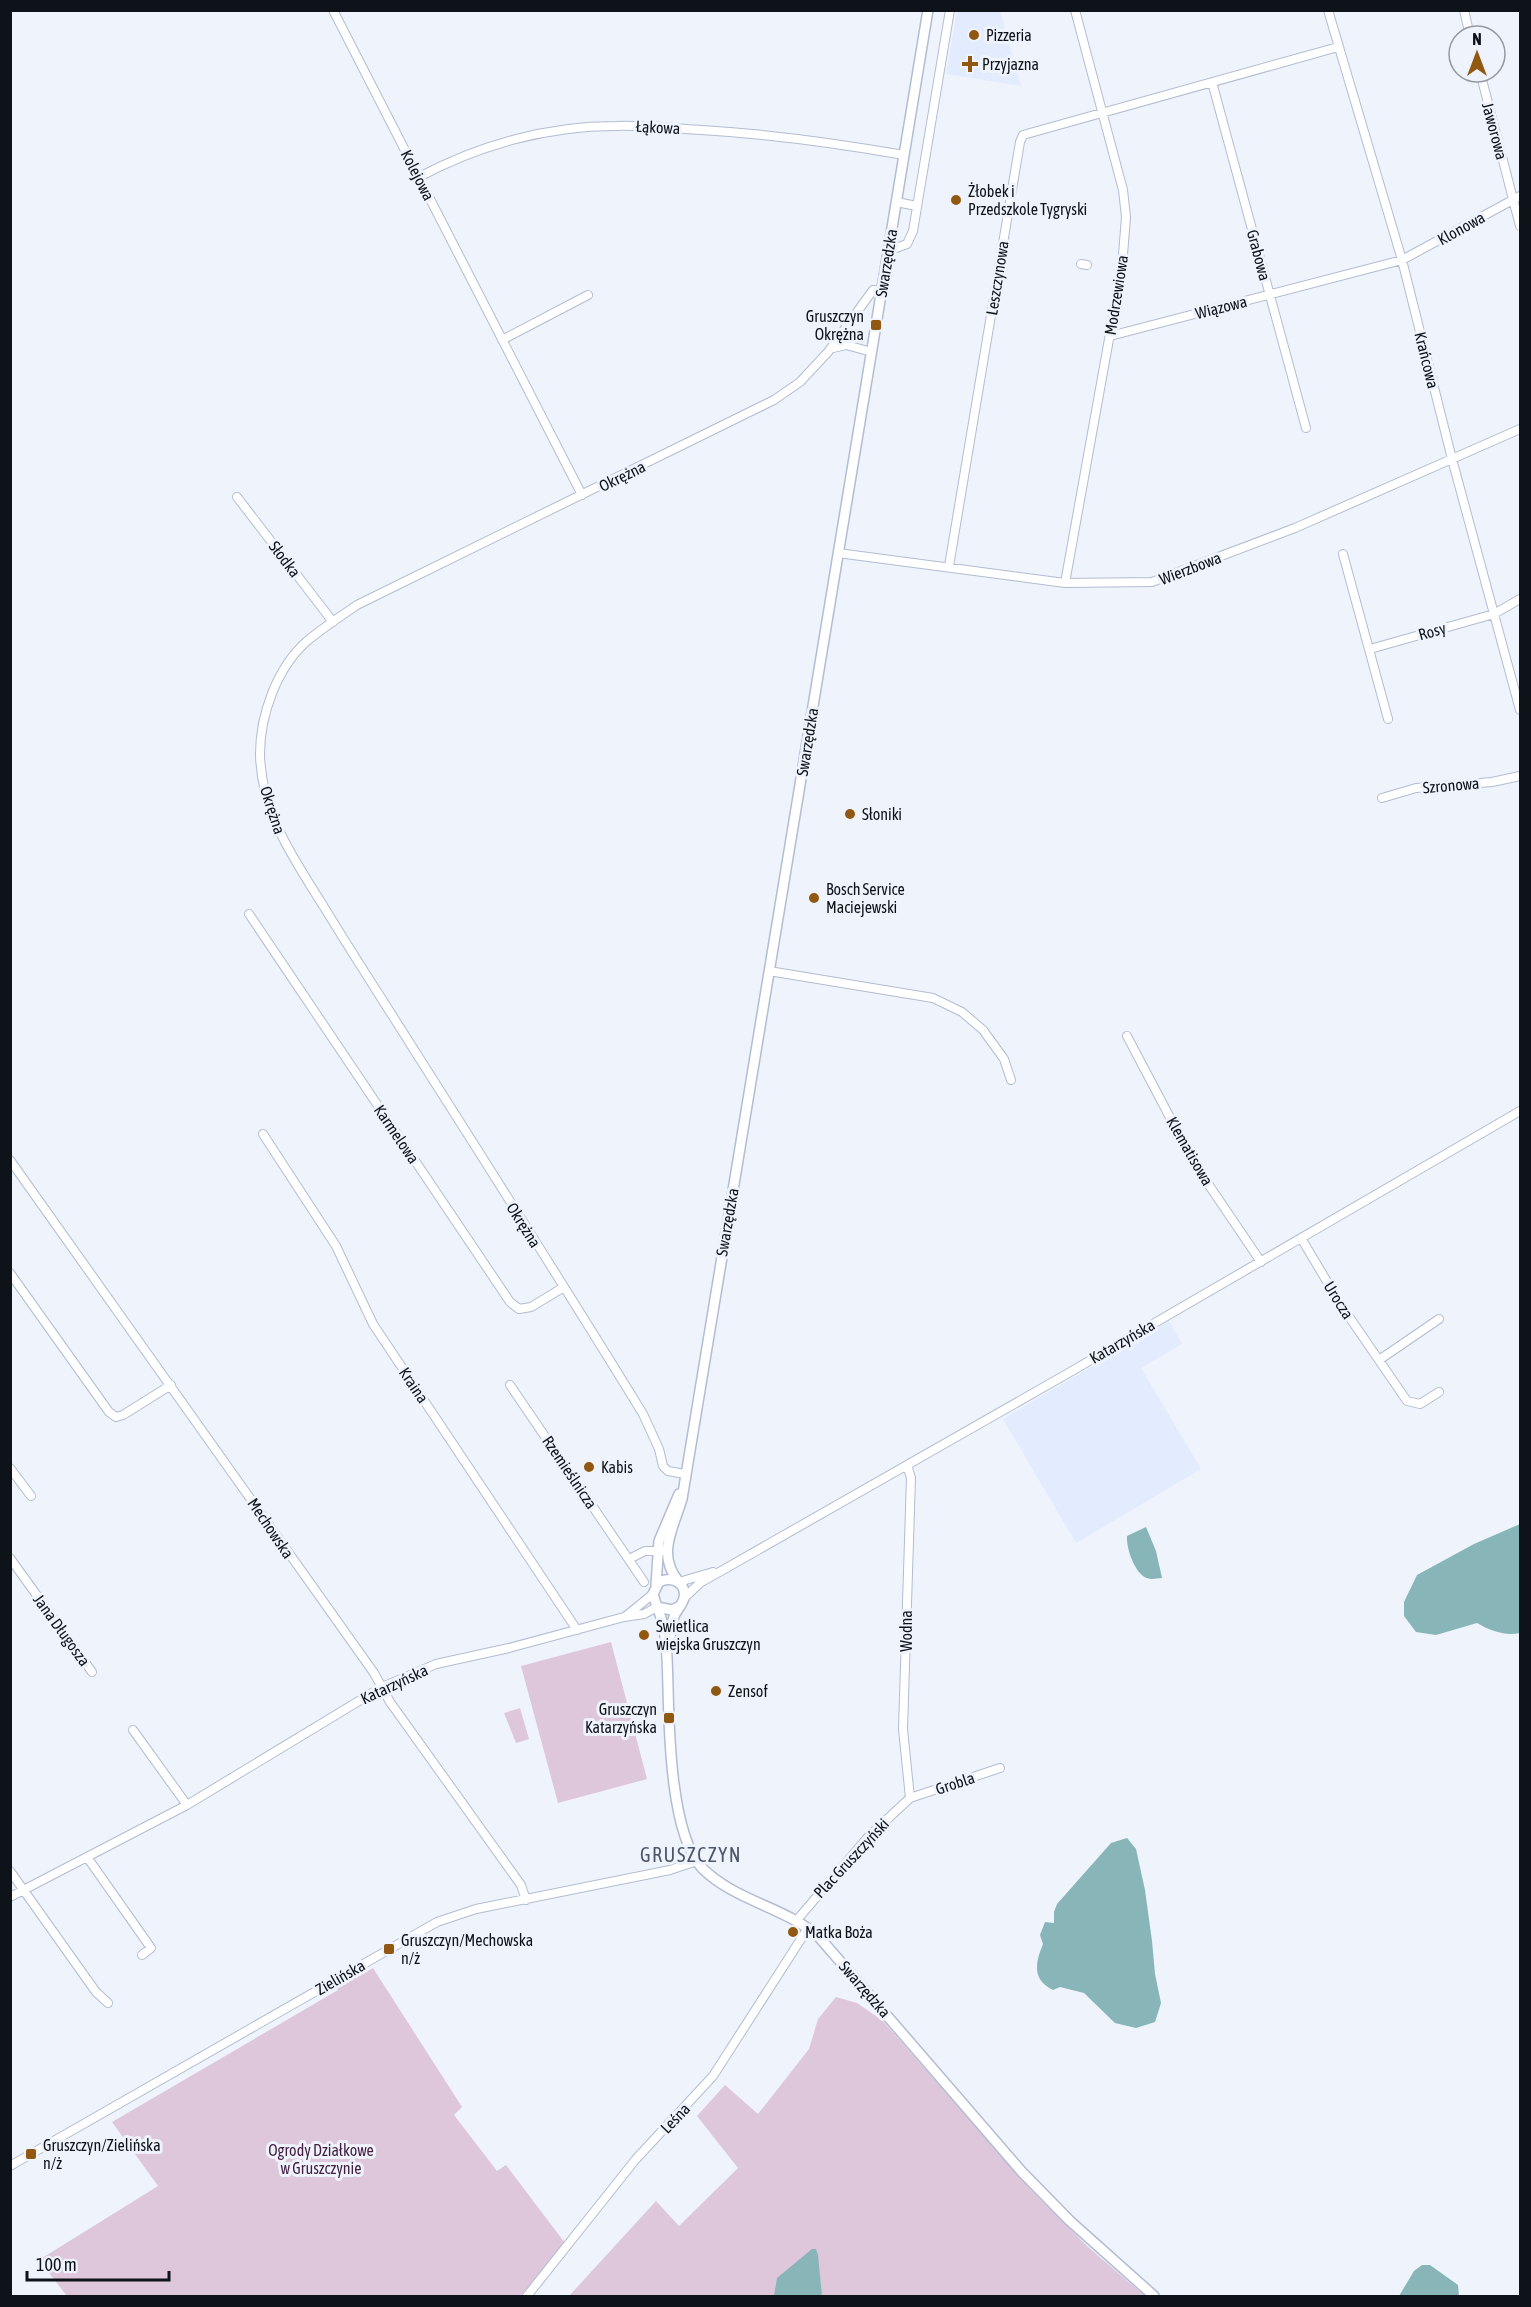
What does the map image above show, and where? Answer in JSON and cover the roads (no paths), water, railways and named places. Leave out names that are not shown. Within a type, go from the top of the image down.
[{"type":"street","name":"Kolejowa","points":[[333,10],[582,495]]},
{"type":"street","name":"Swarzędzka","points":[[655,1590],[662,1551],[682,1500],[928,10]]},
{"type":"street","points":[[889,248],[908,244],[913,231],[950,10]]},
{"type":"street","name":"Modrzewiowa","points":[[1065,583],[1122,267],[1126,217],[1123,190],[1075,10]]},
{"type":"street","name":"Krańcowa","points":[[1328,10],[1402,260],[1452,459],[1521,710]]},
{"type":"street","name":"Leszczynowa","points":[[949,566],[1023,135],[1338,47]]},
{"type":"street","name":"Grabowa","points":[[1212,82],[1305,428]]},
{"type":"street","name":"Jaworowa","points":[[1484,84],[1517,198],[1521,226]]},
{"type":"street","name":"Łąkowa","points":[[418,177],[469,153],[514,139],[603,126],[645,126],[770,134],[904,155]]},
{"type":"street","name":"Klonowa","points":[[1402,260],[1517,198]]},
{"type":"street","points":[[896,202],[917,206]]},
{"type":"street","name":"Wiązowa","points":[[1110,336],[1402,260]]},
{"type":"street","name":"Okrężna","points":[[685,1474],[668,1471],[663,1466],[659,1449],[644,1414],[358,963],[281,837],[269,807],[261,772],[260,751],[265,719],[278,678],[304,643],[357,605],[774,400],[807,376],[833,348],[873,290],[882,291]]},
{"type":"street","points":[[502,340],[588,295]]},
{"type":"street","points":[[833,348],[846,345],[872,352]]},
{"type":"street","name":"Wierzbowa","points":[[838,553],[1065,583],[1152,582],[1295,528],[1521,429]]},
{"type":"street","name":"Słodka","points":[[237,496],[333,622]]},
{"type":"street","points":[[1343,554],[1388,719]]},
{"type":"street","name":"Rosy","points":[[1370,649],[1494,614],[1521,599]]},
{"type":"street","name":"Szronowa","points":[[1382,798],[1416,788],[1492,782],[1521,776]]},
{"type":"street","name":"Karmelowa","points":[[249,914],[510,1302],[519,1310],[531,1307],[564,1287]]},
{"type":"street","points":[[769,971],[933,998],[962,1012],[983,1030],[1004,1059],[1011,1080]]},
{"type":"street","name":"Klematisowa","points":[[1127,1036],[1194,1163],[1261,1262]]},
{"type":"street","name":"Katarzyńska","points":[[682,1602],[700,1583],[1261,1262],[1521,1110]]},
{"type":"street","name":"Kraina","points":[[263,1134],[330,1235],[377,1329],[578,1630]]},
{"type":"street","name":"Mechowska","points":[[10,1160],[171,1385],[382,1687],[390,1702],[521,1885],[526,1900]]},
{"type":"street","name":"Urocza","points":[[1301,1238],[1341,1305],[1407,1401],[1420,1404],[1439,1392]]},
{"type":"street","points":[[10,1273],[109,1412],[116,1417],[171,1385]]},
{"type":"street","points":[[1379,1360],[1439,1319]]},
{"type":"street","name":"Rzemieślnicza","points":[[510,1385],[644,1582]]},
{"type":"street","name":"Wodna","points":[[907,1465],[911,1478],[903,1729],[910,1798]]},
{"type":"street","points":[[10,1468],[30,1496]]},
{"type":"street","points":[[629,1559],[645,1551],[662,1551],[684,1590],[682,1602],[672,1610],[657,1607],[655,1590],[667,1579],[679,1582]]},
{"type":"street","name":"Jana Długosza","points":[[10,1558],[92,1672]]},
{"type":"street","name":"Katarzyńska","points":[[679,1582],[723,1570]]},
{"type":"street","name":"Katarzyńska","points":[[624,1617],[655,1590]]},
{"type":"street","name":"Swarzędzka","points":[[667,1657],[674,1617],[682,1602]]},
{"type":"street","name":"Swarzędzka","points":[[657,1607],[662,1617],[667,1657],[669,1718],[676,1792],[685,1836],[697,1861],[708,1873],[737,1892],[808,1928],[828,1947],[1028,2178],[1084,2235],[1154,2296]]},
{"type":"street","name":"Katarzyńska","points":[[10,1897],[187,1805],[382,1687],[436,1664],[644,1614],[657,1607]]},
{"type":"street","points":[[133,1730],[187,1805]]},
{"type":"street","name":"Grobla","points":[[910,1798],[1000,1768]]},
{"type":"street","name":"Plac Gruszczyński","points":[[796,1921],[868,1837],[910,1798]]},
{"type":"street","points":[[87,1857],[151,1948],[142,1955]]},
{"type":"street","name":"Zielińska","points":[[10,2166],[437,1922],[462,1913],[670,1870],[697,1861]]},
{"type":"street","points":[[10,1871],[96,1992],[108,2003]]},
{"type":"street","name":"Leśna","points":[[527,2296],[636,2158],[713,2076],[808,1928]]},
{"type":"place","name":"Pizzeria","points":[[974,35]]},
{"type":"place","name":"Przyjazna","points":[[970,64]]},
{"type":"place","name":"Żłobek i Przedszkole Tygryski","points":[[956,200]]},
{"type":"place","name":"Gruszczyn Okrężna","points":[[876,325]]},
{"type":"place","name":"Słoniki","points":[[850,814]]},
{"type":"place","name":"Bosch Service Maciejewski","points":[[814,898]]},
{"type":"place","name":"Kabis","points":[[589,1467]]},
{"type":"place","name":"Swietlica wiejska Gruszczyn","points":[[644,1635]]},
{"type":"place","name":"Zensof","points":[[716,1691]]},
{"type":"place","name":"Gruszczyn Katarzyńska","points":[[669,1718]]},
{"type":"place","name":"Matka Boża","points":[[793,1932]]},
{"type":"place","name":"Gruszczyn/Mechowska n/ż","points":[[389,1949]]},
{"type":"place","name":"Gruszczyn/Zielińska n/ż","points":[[31,2154]]},
{"type":"district","name":"GRUSZCZYN","points":[[691,1854]]},
{"type":"park label","name":"Ogrody Działkowe w Gruszczynie","points":[[321,2159]]}]
